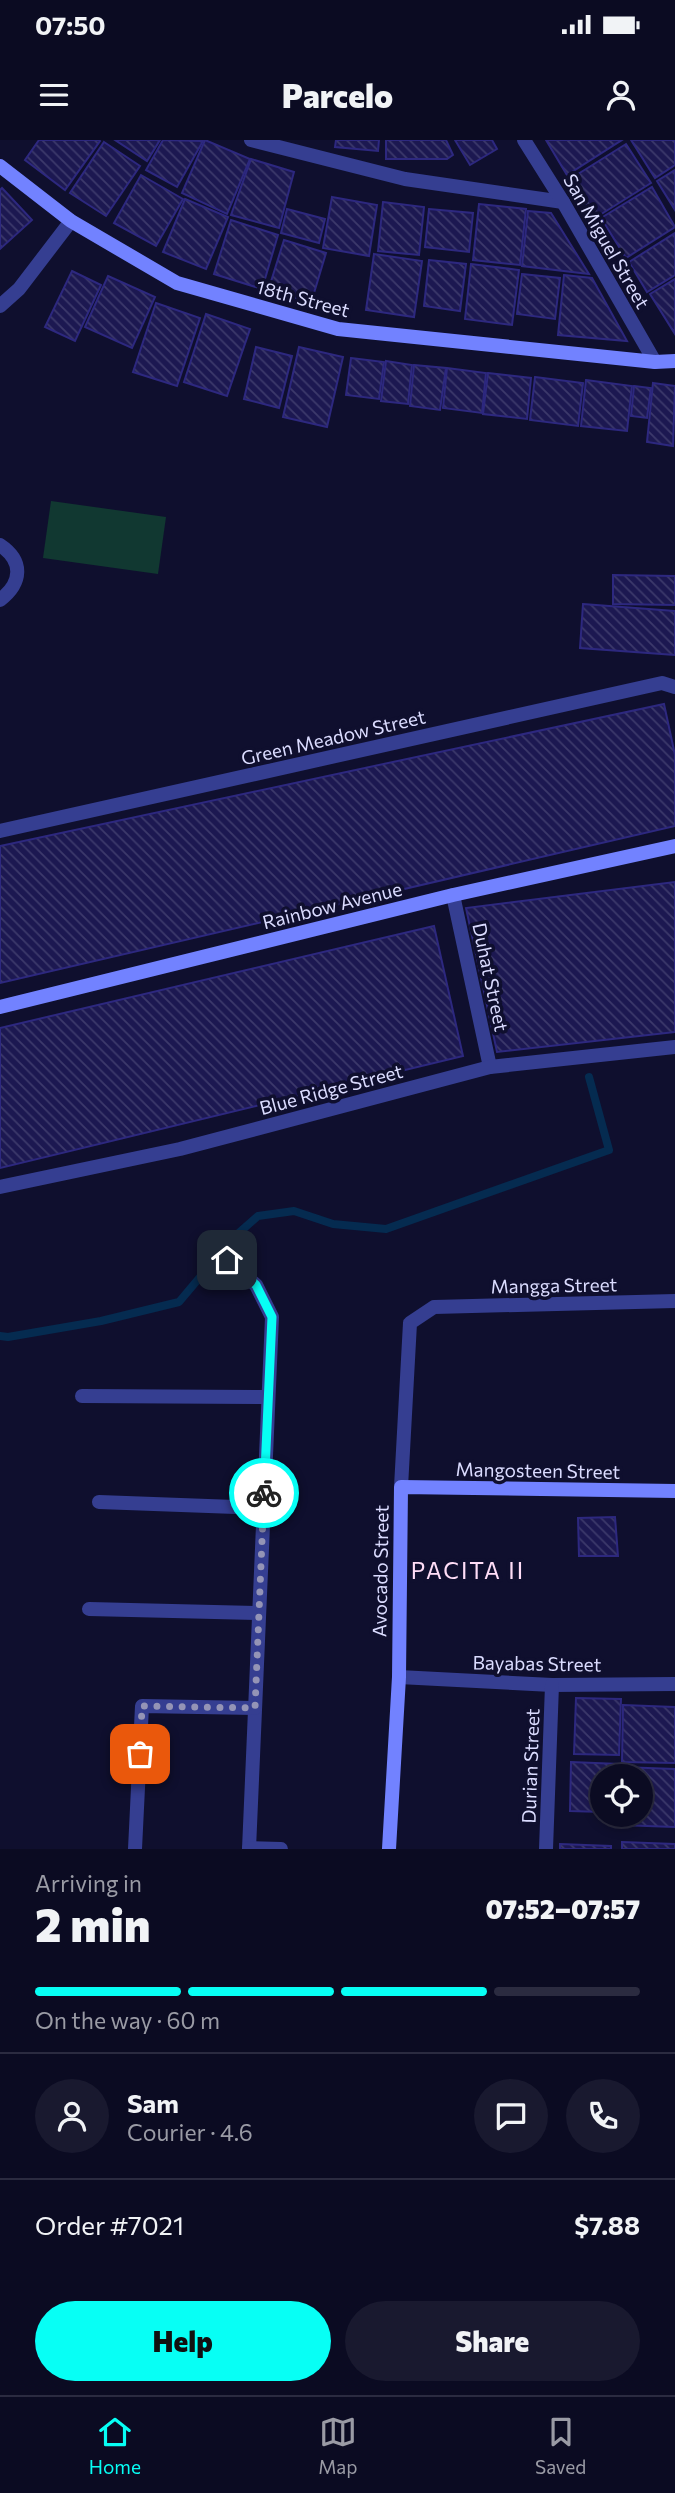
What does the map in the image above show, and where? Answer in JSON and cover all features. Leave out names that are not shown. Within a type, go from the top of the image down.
[{"type":"street","points":[[251,140],[405,179],[563,202]]},
{"type":"street","name":"San Miguel Street","points":[[524,140],[655,362]]},
{"type":"street","name":"18th Street","points":[[0,166],[71,221],[177,284],[338,329],[655,362],[675,361]]},
{"type":"street","points":[[0,306],[19,289],[71,221]]},
{"type":"street","points":[[0,545],[11,552],[18,571],[9,593],[0,600]]},
{"type":"street","name":"Green Meadow Street","points":[[0,831],[662,683],[675,687]]},
{"type":"street","name":"Rainbow Avenue","points":[[0,1007],[453,895],[675,846]]},
{"type":"street","name":"Duhat Street","points":[[453,895],[490,1067]]},
{"type":"street","name":"Blue Ridge Street","points":[[0,1187],[180,1149],[490,1067],[675,1047]]},
{"type":"street","points":[[227,1260],[256,1285],[272,1317],[249,1849],[281,1849]]},
{"type":"street","name":"Mangga Street","points":[[434,1307],[675,1301]]},
{"type":"street","name":"Avocado Street","points":[[389,1849],[398,1677],[401,1487],[410,1323],[434,1307]]},
{"type":"street","points":[[82,1396],[268,1397]]},
{"type":"street","name":"Mangosteen Street","points":[[401,1487],[675,1491]]},
{"type":"street","points":[[99,1502],[263,1508]]},
{"type":"street","points":[[89,1609],[258,1613]]},
{"type":"street","name":"Bayabas Street","points":[[398,1677],[552,1685],[675,1684]]},
{"type":"street","name":"Durian Street","points":[[546,1849],[552,1685]]},
{"type":"street","points":[[135,1849],[142,1706],[255,1708]]},
{"type":"green space","points":[[51,501],[166,517],[158,574],[43,558]]},
{"type":"building","points":[[39,140],[100,141],[65,190],[25,160]]},
{"type":"building","points":[[115,140],[160,140],[147,161]]},
{"type":"building","points":[[163,140],[203,141],[177,187],[146,170]]},
{"type":"building","points":[[205,140],[250,159],[227,214],[182,193]]},
{"type":"building","points":[[336,140],[379,140],[378,151],[335,147]]},
{"type":"building","points":[[386,140],[446,140],[453,155],[447,159],[386,159]]},
{"type":"building","points":[[455,140],[492,140],[497,149],[470,165]]},
{"type":"building","points":[[546,140],[622,140],[567,175]]},
{"type":"building","points":[[631,140],[675,140],[675,165],[655,178]]},
{"type":"building","points":[[104,142],[140,166],[106,216],[70,193]]},
{"type":"building","points":[[626,144],[651,183],[595,218],[570,179]]},
{"type":"building","points":[[251,159],[294,172],[279,228],[231,215]]},
{"type":"building","points":[[675,170],[675,210],[657,181]]},
{"type":"building","points":[[141,175],[183,199],[156,246],[114,223]]},
{"type":"building","points":[[652,187],[675,227],[626,258],[601,218]]},
{"type":"building","points":[[2,188],[32,220],[0,249],[0,190]]},
{"type":"building","points":[[332,197],[377,205],[369,256],[323,248]]},
{"type":"building","points":[[185,199],[228,217],[206,269],[163,252]]},
{"type":"building","points":[[383,202],[424,207],[419,255],[378,251]]},
{"type":"building","points":[[479,204],[526,209],[520,265],[473,260]]},
{"type":"building","points":[[287,209],[325,219],[319,243],[281,233]]},
{"type":"building","points":[[429,209],[473,213],[469,252],[425,247]]},
{"type":"building","points":[[528,211],[551,213],[589,274],[522,266]]},
{"type":"building","points":[[231,220],[278,235],[262,289],[214,274]]},
{"type":"building","points":[[675,233],[675,275],[647,292],[629,262]]},
{"type":"building","points":[[284,240],[326,253],[311,303],[268,291]]},
{"type":"building","points":[[374,254],[422,261],[414,317],[366,310]]},
{"type":"building","points":[[429,260],[466,264],[460,311],[424,306]]},
{"type":"building","points":[[471,264],[519,270],[512,325],[465,319]]},
{"type":"building","points":[[72,271],[101,285],[75,341],[45,327]]},
{"type":"building","points":[[522,274],[560,278],[555,319],[517,314]]},
{"type":"building","points":[[564,275],[592,278],[627,341],[558,335]]},
{"type":"building","points":[[108,276],[155,297],[132,348],[85,327]]},
{"type":"building","points":[[675,279],[675,334],[650,294]]},
{"type":"building","points":[[156,303],[200,318],[177,386],[133,372]]},
{"type":"building","points":[[206,314],[250,329],[227,396],[184,382]]},
{"type":"building","points":[[256,347],[292,356],[279,408],[244,399]]},
{"type":"building","points":[[299,347],[343,357],[327,427],[283,417]]},
{"type":"building","points":[[351,358],[384,362],[379,399],[346,395]]},
{"type":"building","points":[[386,361],[412,365],[408,404],[381,401]]},
{"type":"building","points":[[414,365],[446,368],[440,410],[410,406]]},
{"type":"building","points":[[447,368],[486,373],[482,413],[443,408]]},
{"type":"building","points":[[488,373],[531,378],[527,419],[483,414]]},
{"type":"building","points":[[535,377],[583,383],[578,426],[530,420]]},
{"type":"building","points":[[586,380],[632,386],[627,431],[581,426]]},
{"type":"building","points":[[653,383],[675,386],[673,446],[647,442]]},
{"type":"building","points":[[634,386],[651,388],[647,418],[631,416]]},
{"type":"building","points":[[613,575],[675,576],[675,605],[613,604]]},
{"type":"building","points":[[583,604],[675,611],[675,655],[580,648]]},
{"type":"building","points":[[664,704],[675,755],[675,826],[0,983],[0,846]]},
{"type":"building","points":[[675,882],[675,1032],[497,1052],[466,908]]},
{"type":"building","points":[[434,926],[463,1056],[0,1168],[0,1028]]},
{"type":"building","points":[[615,1517],[618,1556],[579,1556],[578,1518]]},
{"type":"building","points":[[576,1698],[621,1699],[619,1755],[574,1754]]},
{"type":"building","points":[[623,1705],[675,1707],[675,1763],[622,1762]]},
{"type":"building","points":[[571,1762],[619,1764],[590,1764],[590,1812],[570,1811]]},
{"type":"building","points":[[653,1768],[675,1769],[675,1827],[653,1826]]},
{"type":"building","points":[[622,1842],[675,1844],[675,1849],[622,1849]]},
{"type":"building","points":[[560,1844],[611,1846],[611,1849],[560,1849]]},
{"type":"waterway","points":[[0,1336],[8,1337],[101,1321],[179,1302],[233,1238],[258,1216],[294,1211],[333,1224],[386,1229],[609,1150],[589,1077]]},
{"type":"way so far","points":[[140,1754],[142,1706],[255,1708],[264,1493]]},
{"type":"district","name":"PACITA II","points":[[468,1570]]},
{"type":"route","points":[[227,1260],[256,1285],[272,1317],[264,1493]]}]
